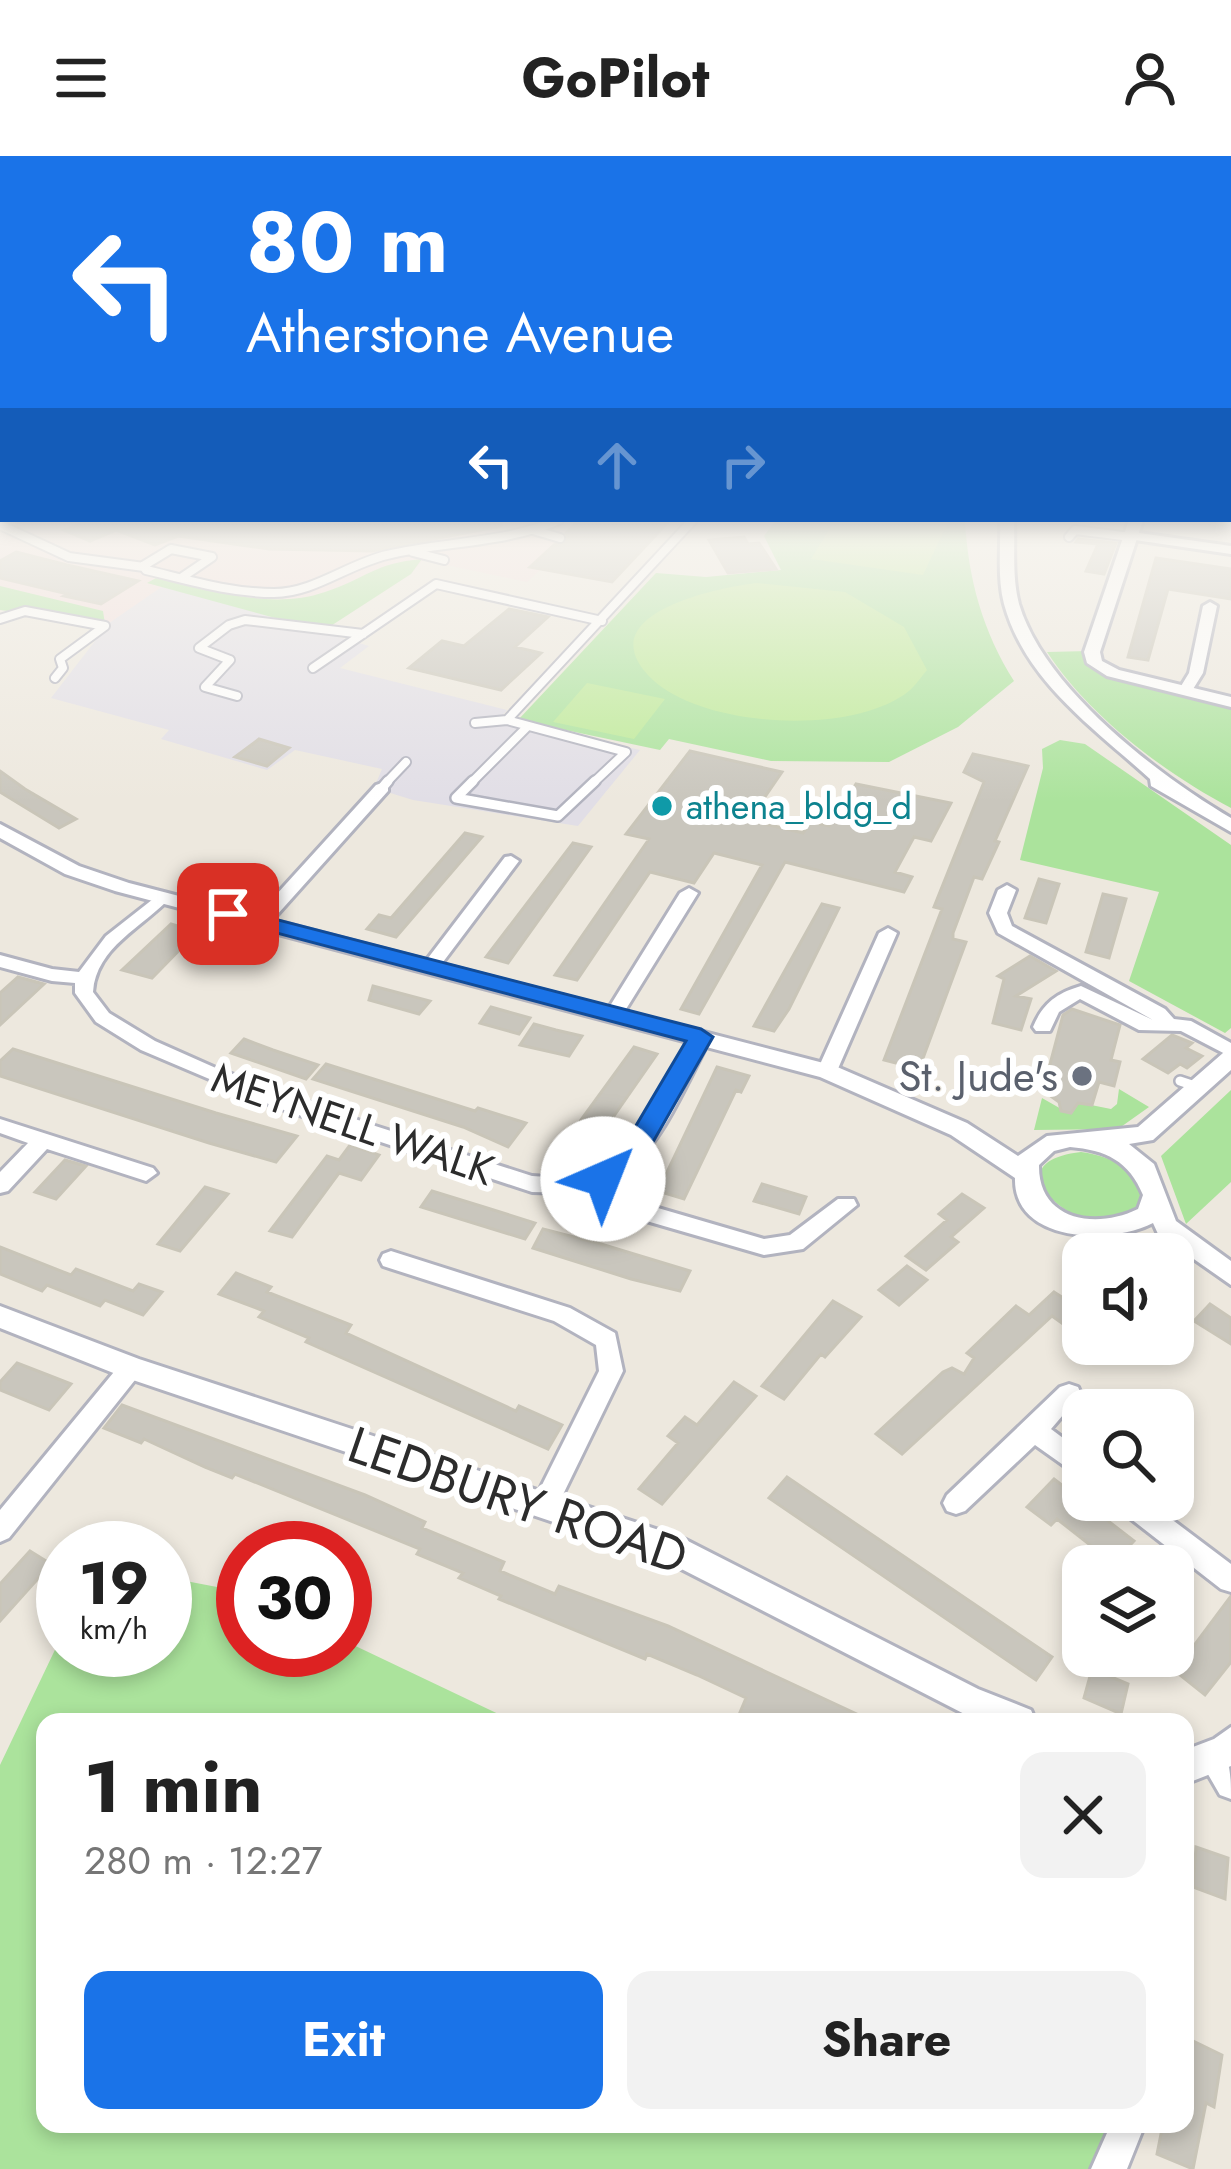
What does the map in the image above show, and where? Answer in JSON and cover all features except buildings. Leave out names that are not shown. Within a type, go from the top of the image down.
[{"type":"street","points":[[1015,614],[1061,696],[1110,747],[1152,779],[1231,826]]},
{"type":"street","points":[[1104,614],[1091,652],[1095,663],[1113,673],[1231,702]]},
{"type":"street","points":[[1185,691],[1196,673],[1208,614]]},
{"type":"street","points":[[260,922],[382,788]]},
{"type":"street","points":[[0,830],[72,870],[827,1071],[958,1129],[1015,1144],[1117,1141],[1145,1134]]},
{"type":"street","points":[[430,966],[511,861]]},
{"type":"street","points":[[1007,890],[998,913],[1004,929],[1159,1013],[1166,1022]]},
{"type":"street","points":[[614,1014],[689,893]]},
{"type":"street","points":[[0,961],[85,978],[92,962],[162,897]]},
{"type":"street","points":[[827,1071],[888,933]]},
{"type":"street","name":"MEYNELL WALK","points":[[85,978],[88,1008],[127,1037],[188,1068],[532,1184],[567,1186],[603,1179]]},
{"type":"street","points":[[1043,1027],[1060,999],[1081,992],[1146,1026],[1184,1025],[1231,1054],[1189,1084],[1145,1134],[1140,1164]]},
{"type":"street","points":[[701,1037],[628,1163],[603,1179],[627,1208],[764,1247],[795,1243],[846,1204]]},
{"type":"street","points":[[0,1126],[146,1173]]},
{"type":"street","points":[[958,1129],[1024,1172]]},
{"type":"street","points":[[1086,1139],[1121,1151],[1140,1164],[1153,1185],[1153,1199],[1166,1227],[1231,1275]]},
{"type":"street","points":[[0,1185],[43,1140]]},
{"type":"street","points":[[1047,1144],[1034,1153],[1024,1172],[1027,1188],[1049,1214],[1087,1229],[1124,1229],[1200,1255]]},
{"type":"street","points":[[1124,1229],[1142,1220],[1153,1199]]},
{"type":"street","points":[[391,1260],[562,1314],[608,1340],[611,1371],[545,1505]]},
{"type":"street","name":"LEDBURY ROAD","points":[[0,1317],[131,1368],[669,1547],[997,1713]]},
{"type":"street","points":[[0,1530],[131,1368]]},
{"type":"street","points":[[956,1502],[1062,1401]]},
{"type":"street","points":[[1034,1430],[1062,1452]]},
{"type":"street","points":[[1154,1521],[1231,1580]]},
{"type":"street","points":[[1108,2169],[1124,2133]]},
{"type":"lane","points":[[41,614],[105,626],[60,658],[63,668],[55,678]]},
{"type":"lane","points":[[313,668],[395,614]]},
{"type":"lane","points":[[570,614],[602,621]]},
{"type":"lane","points":[[506,720],[608,614]]},
{"type":"lane","points":[[237,696],[205,687],[230,660],[199,648],[230,625],[245,620],[367,634]]},
{"type":"lane","points":[[475,723],[506,720],[626,752],[558,816],[456,798],[527,728]]},
{"type":"lane","points":[[382,788],[406,762]]},
{"type":"shaded area","points":[[62,614],[122,614],[109,623]]},
{"type":"shaded area","points":[[122,614],[261,614],[369,646],[340,668],[507,710],[500,718],[640,750],[578,826],[413,800],[374,788],[382,769],[295,750],[267,770],[161,739],[169,730],[51,698],[109,623]]},
{"type":"shaded area","points":[[262,614],[349,614],[323,631]]},
{"type":"green space","points":[[30,614],[103,614],[105,624]]},
{"type":"green space","points":[[260,614],[349,614],[323,631]]},
{"type":"green space","points":[[618,614],[983,614],[1014,681],[958,727],[889,762],[771,761],[669,739],[660,750],[518,720]]},
{"type":"green space","points":[[657,614],[882,614],[904,627],[927,670],[909,691],[853,715],[817,720],[742,716],[677,696],[653,680],[636,657],[634,638]]},
{"type":"green space","points":[[1089,651],[1091,664],[1231,705],[1231,808],[1129,740],[1084,698],[1047,652]]},
{"type":"green space","points":[[587,683],[665,699],[634,739],[553,722]]},
{"type":"green space","points":[[1060,740],[1085,744],[1231,845],[1231,1028],[1225,1033],[1129,981],[1159,892],[1020,860],[1043,768],[1042,749]]},
{"type":"green space","points":[[1119,1089],[1149,1107],[1118,1129],[1034,1130],[1042,1098],[1063,1110],[1076,1102],[1111,1109],[1117,1104]]},
{"type":"green space","points":[[1231,1090],[1231,1182],[1186,1224],[1161,1156]]},
{"type":"green space","points":[[1081,1152],[1110,1160],[1132,1176],[1142,1193],[1131,1216],[1111,1223],[1087,1220],[1046,1193],[1040,1176],[1050,1161]]},
{"type":"green space","points":[[192,1582],[216,1587],[216,1677],[372,1677],[372,1654],[496,1713],[36,1713],[36,2133],[1107,2133],[1099,2169],[0,2169],[0,1765],[42,1677],[192,1677]]},
{"type":"place","name":"athena_bldg_d","points":[[662,806]]},
{"type":"place","name":"St. Jude's","points":[[1082,1076]]},
{"type":"route","points":[[228,914],[701,1037],[628,1163],[603,1179]]}]
